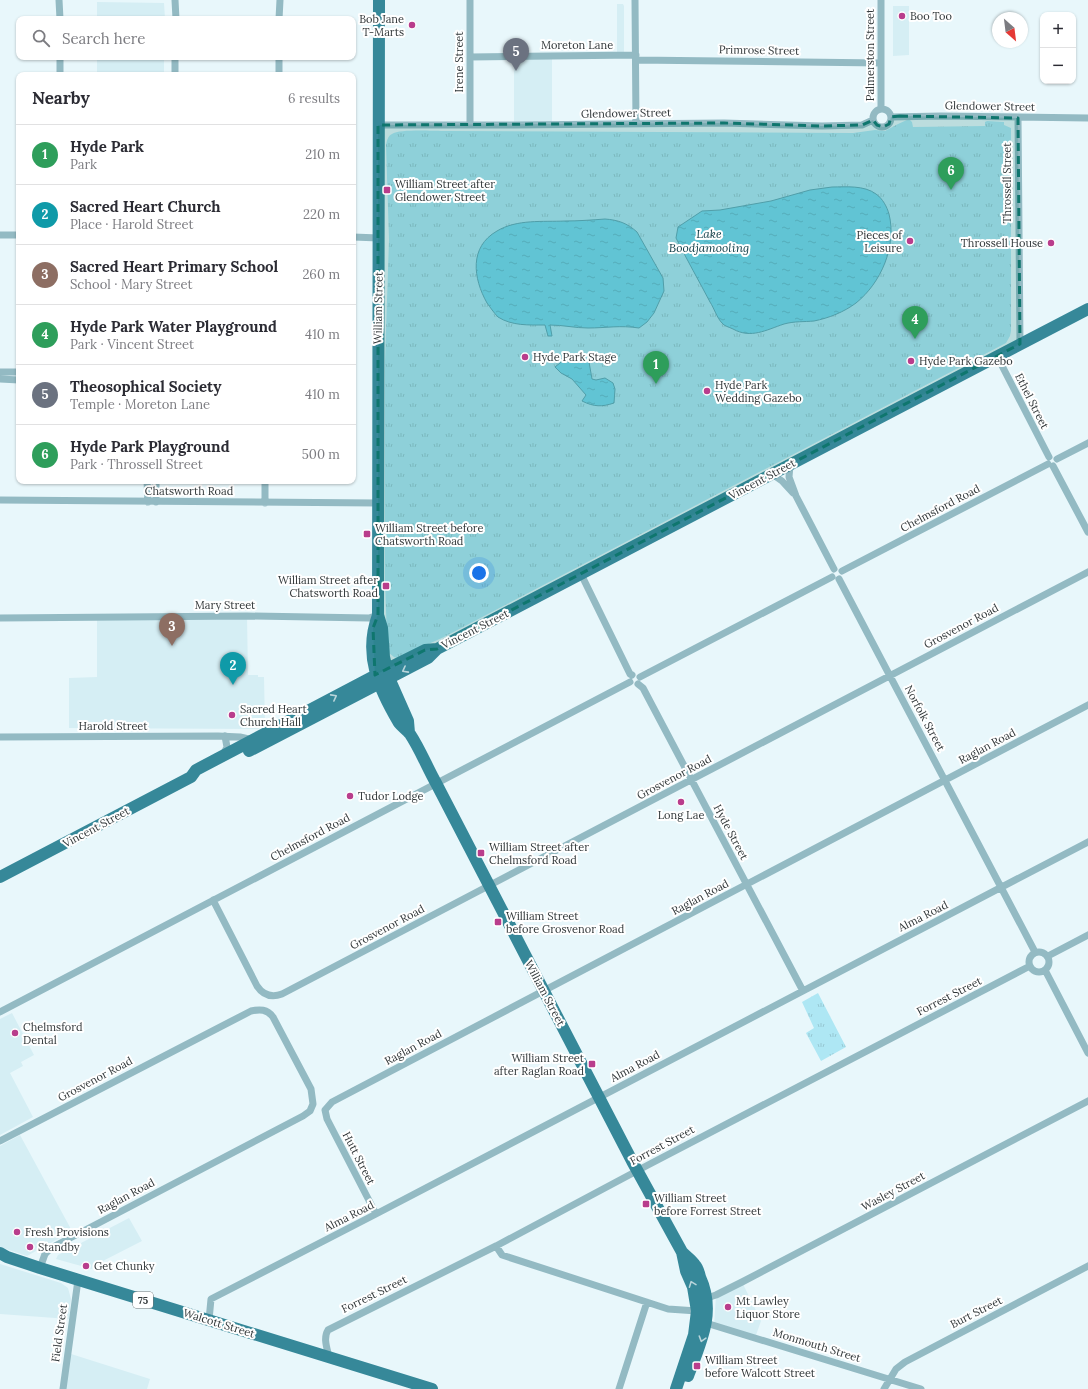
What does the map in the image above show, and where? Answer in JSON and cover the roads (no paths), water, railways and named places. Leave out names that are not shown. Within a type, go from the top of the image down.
[{"type":"main road","name":"William Street","points":[[379,0],[378,615],[373,628],[373,664],[408,721],[409,733],[682,1252],[686,1271],[693,1287],[697,1311],[694,1335],[676,1389]]},
{"type":"main road","name":"Vincent Street","points":[[0,878],[191,777],[196,770],[253,740],[382,677],[428,658],[437,649],[1088,309]]},
{"type":"main road","name":"Vincent Street","points":[[191,777],[199,777],[382,677]]},
{"type":"main road","name":"William Street","points":[[682,1252],[695,1265],[704,1285],[708,1314],[703,1338],[684,1389]]},
{"type":"main road","name":"Walcott Street","points":[[2,1256],[432,1389]]},
{"type":"street","points":[[60,0],[60,16]]},
{"type":"street","points":[[175,0],[176,16]]},
{"type":"street","points":[[280,0],[280,16]]},
{"type":"street","name":"Irene Street","points":[[470,0],[470,125]]},
{"type":"street","points":[[636,0],[636,124]]},
{"type":"street","name":"Palmerston Street","points":[[881,0],[881,110]]},
{"type":"street","name":"Moreton Lane","points":[[470,57],[636,57]]},
{"type":"street","name":"Primrose Street","points":[[636,57],[881,63]]},
{"type":"street","points":[[60,60],[60,72]]},
{"type":"street","points":[[175,60],[175,72]]},
{"type":"street","points":[[279,60],[279,72]]},
{"type":"street","points":[[881,110],[887,111],[891,118],[889,124],[883,127],[877,125],[874,120],[875,114],[881,110]]},
{"type":"street","name":"Glendower Street","points":[[891,118],[941,116],[1088,118]]},
{"type":"street","name":"Throssell Street","points":[[1018,118],[1020,344]]},
{"type":"street","name":"Glendower Street","points":[[378,125],[724,123],[822,126],[862,125],[874,120]]},
{"type":"street","points":[[0,235],[16,235]]},
{"type":"street","points":[[356,237],[379,238]]},
{"type":"street","name":"Ethel Street","points":[[997,356],[1088,532]]},
{"type":"street","points":[[0,372],[16,372]]},
{"type":"street","points":[[0,379],[16,380]]},
{"type":"street","name":"Chelmsford Road","points":[[842,571],[1088,443]]},
{"type":"street","points":[[790,465],[790,477],[796,496],[834,569],[832,571],[832,577]]},
{"type":"street","points":[[772,474],[782,481],[796,496]]},
{"type":"street","points":[[147,484],[148,502]]},
{"type":"street","points":[[156,484],[156,502]]},
{"type":"street","points":[[265,484],[265,503]]},
{"type":"street","name":"Chatsworth Road","points":[[0,500],[377,503]]},
{"type":"street","points":[[581,574],[630,674],[633,685],[832,577],[834,579],[840,579],[843,574],[842,571],[840,569],[834,569]]},
{"type":"street","name":"Grosvenor Road","points":[[213,900],[261,992],[275,996],[282,994],[1088,572]]},
{"type":"street","name":"Norfolk Street","points":[[840,579],[1035,952]]},
{"type":"street","name":"Mary Street","points":[[0,618],[239,616],[369,618],[378,615]]},
{"type":"street","name":"Chelmsford Road","points":[[0,1012],[631,679]]},
{"type":"street","name":"Hyde Street","points":[[639,681],[803,990]]},
{"type":"street","name":"Raglan Road","points":[[325,1110],[332,1102],[1088,705]]},
{"type":"street","points":[[223,756],[227,747],[225,736]]},
{"type":"street","name":"Harold Street","points":[[0,737],[225,736],[253,740]]},
{"type":"street","name":"Alma Road","points":[[209,1320],[211,1299],[1088,842]]},
{"type":"street","points":[[1048,956],[1088,935]]},
{"type":"street","points":[[1035,952],[1045,953],[1048,956],[1050,961],[1045,970],[1036,971],[1030,966],[1029,961],[1035,952]]},
{"type":"street","name":"Forrest Street","points":[[329,1357],[325,1339],[325,1334],[328,1330],[496,1246],[638,1170],[1030,966]]},
{"type":"street","points":[[1045,970],[1088,1053]]},
{"type":"street","name":"Grosvenor Road","points":[[0,1141],[251,1011],[259,1009],[265,1010],[273,1017],[311,1089],[313,1104]]},
{"type":"street","name":"Wasley Street","points":[[707,1298],[742,1282],[1088,1101]]},
{"type":"street","name":"Raglan Road","points":[[40,1268],[44,1254],[51,1248],[303,1116],[310,1111],[313,1104]]},
{"type":"street","name":"Hutt Street","points":[[325,1110],[327,1119],[376,1214]]},
{"type":"street","points":[[496,1246],[502,1255],[668,1309],[697,1311]]},
{"type":"street","name":"Burt Street","points":[[884,1389],[896,1369],[916,1355],[1088,1266]]},
{"type":"street","name":"Field Street","points":[[63,1389],[78,1280]]},
{"type":"street","points":[[619,1389],[647,1302]]},
{"type":"street","name":"Monmouth Street","points":[[706,1323],[921,1389]]},
{"type":"water","name":"Lake Boodjamooling","points":[[832,187],[855,187],[871,191],[881,198],[887,209],[891,226],[889,251],[880,274],[873,285],[856,303],[836,314],[820,320],[788,323],[765,331],[752,333],[740,332],[724,325],[717,316],[676,238],[678,227],[702,211],[720,210],[771,201],[810,190]]},
{"type":"water","name":"Lake Boodjamooling","points":[[605,219],[622,222],[637,232],[663,278],[664,291],[654,313],[647,322],[639,328],[583,328],[550,325],[552,336],[548,336],[545,325],[527,325],[509,322],[498,317],[487,303],[482,293],[477,273],[476,264],[478,254],[482,245],[488,238],[505,227],[522,223]]},
{"type":"water","points":[[580,356],[589,362],[592,379],[596,380],[605,378],[613,383],[615,389],[614,403],[598,406],[582,401],[586,395],[572,379],[561,373],[555,367],[565,359],[568,362],[571,362]]},
{"type":"place","name":"Boo Too","points":[[902,16]]},
{"type":"place","name":"Bob Jane T-Marts","points":[[412,25]]},
{"type":"place","name":"Theosophical Society","points":[[516,71]]},
{"type":"place","name":"William Street after Glendower Street","points":[[387,190]]},
{"type":"place","name":"Hyde Park Playground","points":[[951,190]]},
{"type":"place","name":"Pieces of Leisure","points":[[910,241]]},
{"type":"place","name":"Throssell House","points":[[1051,243]]},
{"type":"place","name":"Hyde Park Water Playground","points":[[915,339]]},
{"type":"place","name":"Hyde Park Stage","points":[[525,357]]},
{"type":"place","name":"Hyde Park Gazebo","points":[[911,361]]},
{"type":"place","name":"Hyde Park","points":[[656,384]]},
{"type":"place","name":"Hyde Park Wedding Gazebo","points":[[707,391]]},
{"type":"place","name":"William Street before Chatsworth Road","points":[[367,534]]},
{"type":"place","name":"William Street after Chatsworth Road","points":[[386,586]]},
{"type":"place","name":"Sacred Heart Primary School","points":[[172,646]]},
{"type":"place","name":"Sacred Heart Church","points":[[233,685]]},
{"type":"place","name":"Sacred Heart Church Hall","points":[[232,715]]},
{"type":"place","name":"Tudor Lodge","points":[[350,796]]},
{"type":"place","name":"Long Lae","points":[[681,802]]},
{"type":"place","name":"William Street after Chelmsford Road","points":[[481,853]]},
{"type":"place","name":"William Street before Grosvenor Road","points":[[498,922]]},
{"type":"place","name":"Chelmsford Dental","points":[[15,1033]]},
{"type":"place","name":"William Street after Raglan Road","points":[[592,1064]]},
{"type":"place","name":"William Street before Forrest Street","points":[[646,1204]]},
{"type":"place","name":"Fresh Provisions","points":[[17,1232]]},
{"type":"place","name":"Standby","points":[[30,1247]]},
{"type":"place","name":"Get Chunky","points":[[86,1266]]},
{"type":"place","name":"Mt Lawley Liquor Store","points":[[728,1307]]},
{"type":"place","name":"William Street before Walcott Street","points":[[697,1366]]}]
